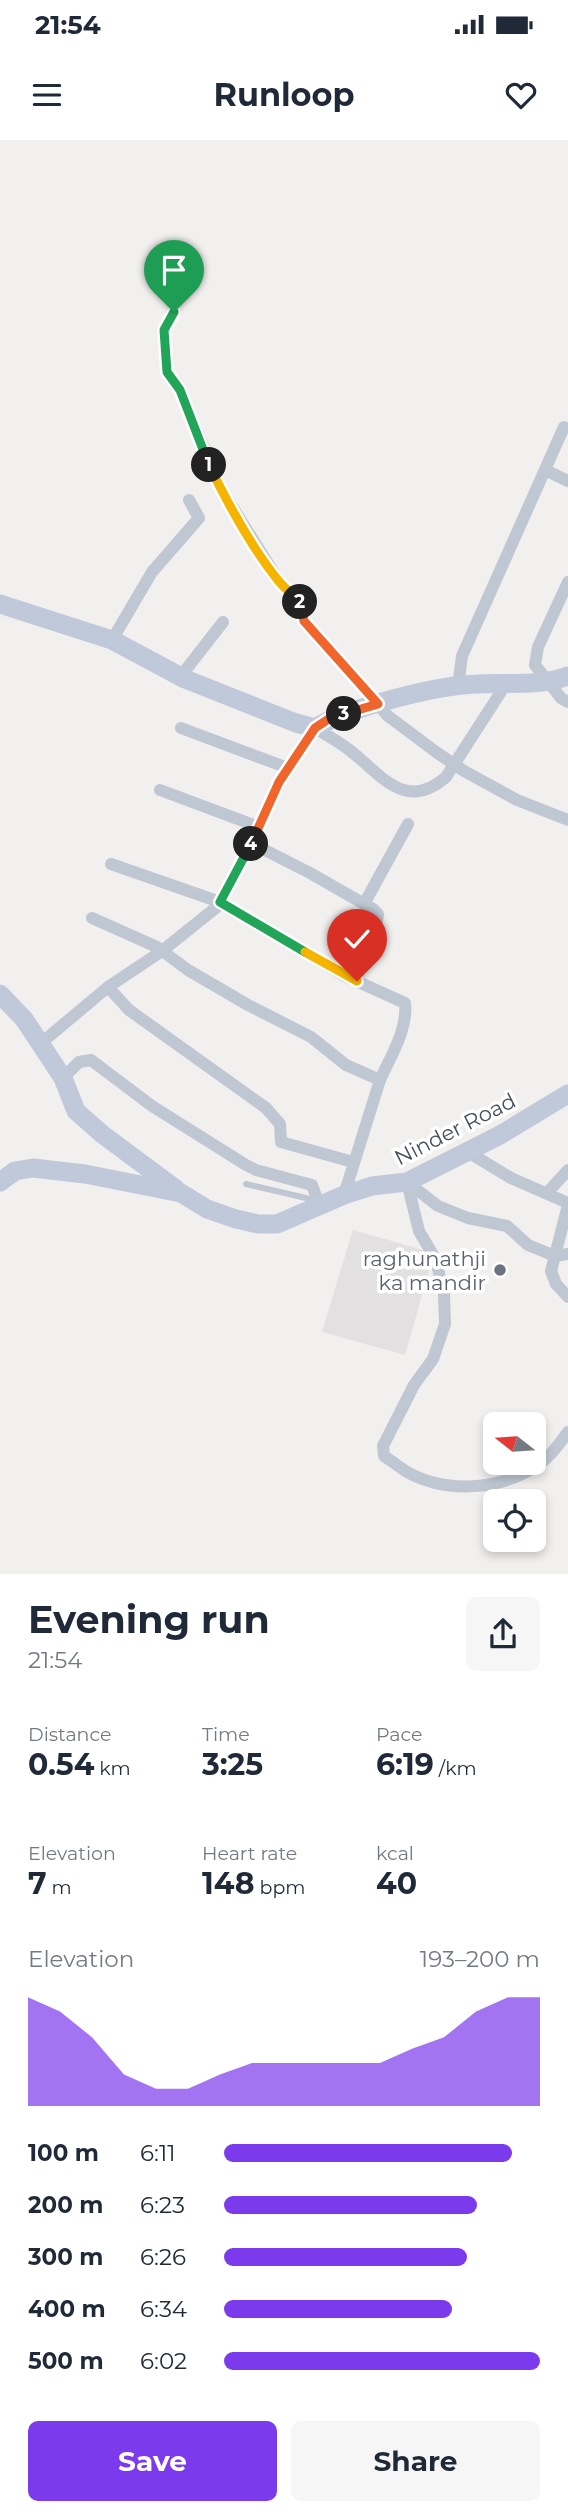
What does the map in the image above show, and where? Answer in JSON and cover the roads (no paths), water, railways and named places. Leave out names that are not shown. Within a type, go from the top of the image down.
[{"type":"street","points":[[174,312],[164,330],[167,372],[180,390],[221,489],[278,581],[300,603],[304,621],[388,716],[454,764],[517,800],[568,820]]},
{"type":"street","points":[[458,686],[462,656],[564,427]]},
{"type":"street","points":[[545,470],[568,481]]},
{"type":"street","points":[[112,640],[152,572],[198,518],[189,500]]},
{"type":"street","points":[[568,582],[538,647],[535,665],[548,683],[568,702]]},
{"type":"street","points":[[0,604],[112,640],[181,677],[315,728],[351,751],[396,788],[409,791],[433,788],[446,777],[506,684]]},
{"type":"street","points":[[181,677],[223,622]]},
{"type":"street","points":[[40,1044],[108,987],[162,951],[213,911],[288,768],[315,728],[330,718],[458,686],[548,683],[568,676]]},
{"type":"street","points":[[181,728],[288,768]]},
{"type":"street","points":[[160,790],[259,827]]},
{"type":"street","points":[[364,904],[408,824]]},
{"type":"street","points":[[251,843],[310,873],[378,914],[378,920],[352,969],[345,976]]},
{"type":"street","points":[[111,864],[220,902],[345,976],[405,1003],[403,1027],[380,1080],[344,1195]]},
{"type":"street","points":[[92,918],[162,951],[188,970],[248,1005],[311,1037],[346,1065],[380,1080]]},
{"type":"street","points":[[108,987],[129,1010],[266,1108],[280,1124],[281,1142],[353,1162]]},
{"type":"street","points":[[0,993],[24,1018],[63,1078],[76,1111],[102,1134],[181,1193]]},
{"type":"street","points":[[63,1078],[79,1062],[91,1060],[152,1106],[246,1165],[312,1185],[320,1206]]},
{"type":"street","name":"Ninder Road","points":[[0,1182],[15,1171],[33,1168],[85,1174],[181,1193],[207,1209],[258,1224],[277,1224],[344,1195],[372,1186],[407,1182],[468,1152],[568,1094]]},
{"type":"street","points":[[468,1152],[511,1178],[568,1204],[562,1255],[552,1263],[552,1277],[568,1297]]},
{"type":"street","points":[[547,1193],[568,1170]]},
{"type":"street","points":[[407,1182],[438,1206],[468,1218],[507,1226],[528,1245],[562,1255]]},
{"type":"street","points":[[407,1182],[419,1231],[436,1260],[444,1294],[445,1324],[433,1359],[407,1396],[383,1446],[384,1456],[409,1472],[445,1485],[478,1486],[503,1481],[538,1465],[568,1432]]},
{"type":"lane","points":[[246,1184],[306,1198],[320,1206]]},
{"type":"place","name":"raghunathji ka mandir","points":[[500,1270]]}]
